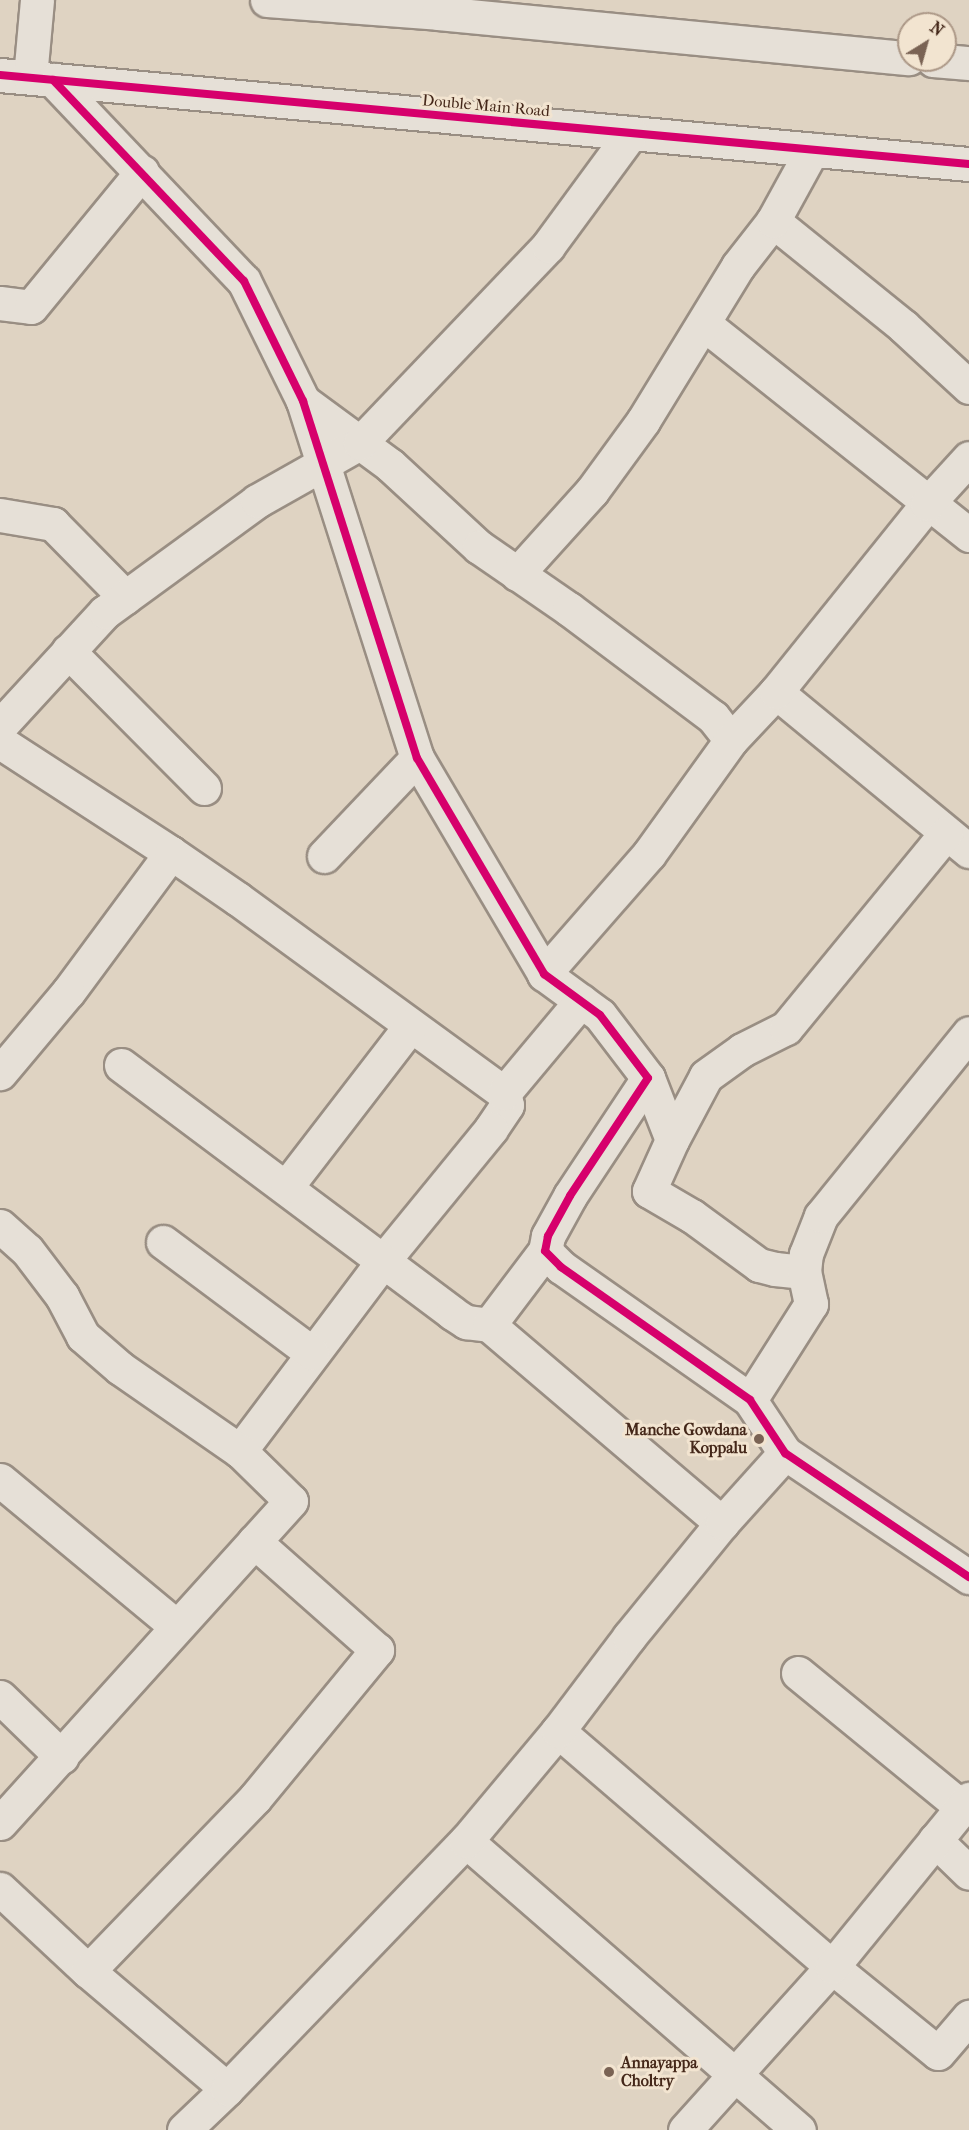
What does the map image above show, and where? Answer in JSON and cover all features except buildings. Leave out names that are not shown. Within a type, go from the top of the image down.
[{"type":"street","points":[[37,0],[28,77],[142,172],[244,281],[303,401],[417,758],[544,974],[600,1015],[648,1078],[672,1140]]},
{"type":"street","points":[[267,0],[441,7],[897,57]]},
{"type":"street","name":"Double Main Road","points":[[28,77],[969,164]]},
{"type":"street","points":[[0,726],[105,612],[257,501],[321,462],[360,443],[548,246],[631,133]]},
{"type":"street","points":[[517,574],[592,491],[643,421],[738,266],[773,221],[812,150]]},
{"type":"street","points":[[0,303],[31,307],[142,172]]},
{"type":"street","points":[[773,221],[903,326],[969,387]]},
{"type":"street","points":[[704,324],[969,536]]},
{"type":"street","points":[[303,401],[390,465],[479,547],[569,609],[713,717],[731,740]]},
{"type":"street","points":[[544,974],[649,854],[731,740],[776,692],[927,504],[969,458]]},
{"type":"street","points":[[0,515],[53,524],[125,597]]},
{"type":"street","points":[[68,651],[204,788]]},
{"type":"street","points":[[776,692],[958,842],[786,1028],[742,1050],[706,1076],[672,1140],[649,1191],[692,1216],[759,1264],[775,1269],[804,1272]]},
{"type":"street","points":[[0,742],[238,898],[504,1093],[507,1105],[491,1129],[383,1261],[240,1451]]},
{"type":"street","points":[[324,856],[417,758]]},
{"type":"street","points":[[0,1073],[68,992],[171,853]]},
{"type":"street","points":[[504,1093],[581,1001]]},
{"type":"street","points":[[287,1186],[410,1026]]},
{"type":"street","points":[[750,1400],[811,1304],[804,1272],[806,1254],[821,1216],[962,1054]]},
{"type":"street","points":[[121,1065],[287,1186],[466,1322],[489,1325],[722,1522]]},
{"type":"street","points":[[489,1325],[545,1251],[548,1236],[570,1196],[648,1078]]},
{"type":"street","points":[[0,1226],[27,1250],[55,1287],[83,1336],[120,1368],[240,1451],[291,1501],[176,1626],[62,1757],[0,1822]]},
{"type":"street","points":[[162,1242],[312,1353]]},
{"type":"street","points":[[545,1251],[561,1267],[726,1380],[750,1400],[784,1453],[969,1577]]},
{"type":"street","points":[[184,2130],[227,2089],[466,1841],[558,1731],[629,1637],[722,1522],[784,1453]]},
{"type":"street","points":[[0,1480],[176,1626]]},
{"type":"street","points":[[88,1971],[255,1798],[377,1650],[254,1541]]},
{"type":"street","points":[[685,2130],[832,1967],[965,1803],[798,1673]]},
{"type":"street","points":[[0,1697],[62,1757]]},
{"type":"street","points":[[558,1731],[832,1967],[938,2053],[969,2017]]},
{"type":"street","points":[[935,1840],[969,1873]]},
{"type":"street","points":[[466,1841],[799,2130]]},
{"type":"street","points":[[0,1889],[88,1971],[227,2089]]},
{"type":"cycle path","points":[[0,75],[969,164]]},
{"type":"cycle path","points":[[53,80],[244,281],[303,401],[417,758],[544,974],[600,1015],[648,1078],[570,1196],[548,1236],[545,1251],[561,1267],[750,1400],[785,1453],[969,1577]]},
{"type":"place","name":"Manche Gowdana Koppalu","points":[[759,1439]]},
{"type":"place","name":"Annayappa Choltry","points":[[609,2072]]}]
